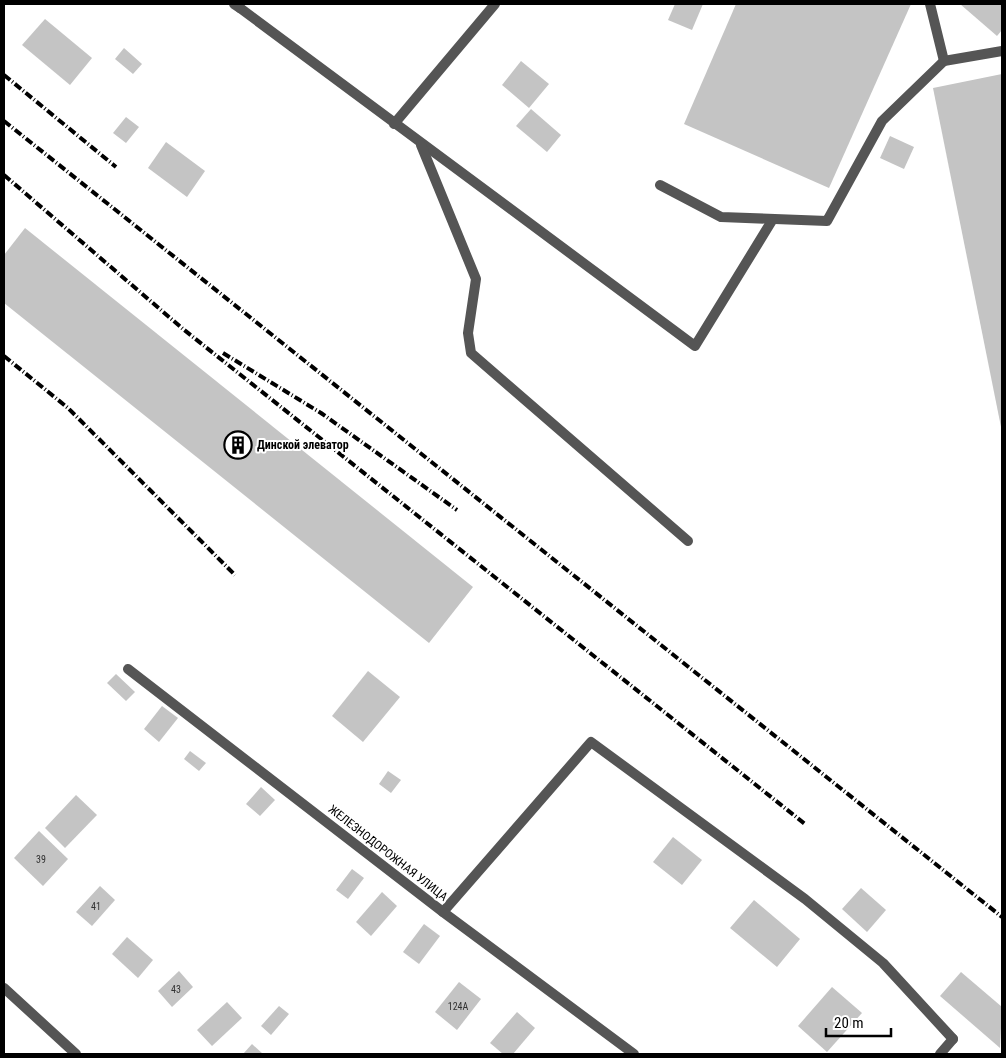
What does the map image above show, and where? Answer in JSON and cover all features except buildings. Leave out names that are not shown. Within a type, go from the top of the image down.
[{"type":"street","points":[[394,124],[495,4]]},
{"type":"street","points":[[930,4],[944,61]]},
{"type":"street","points":[[237,6],[420,144],[695,346],[773,219]]},
{"type":"street","points":[[660,184],[721,217],[827,221],[882,121],[944,61],[1002,51]]},
{"type":"street","points":[[420,144],[476,279],[468,333],[471,353],[688,541]]},
{"type":"street","name":"ЖЕЛЕЗНОДОРОЖНАЯ УЛИЦА","points":[[128,669],[443,912],[634,1054]]},
{"type":"street","points":[[443,912],[590,742],[805,899],[883,963],[953,1040],[940,1054]]},
{"type":"street","points":[[4,988],[76,1054]]},
{"type":"railway","points":[[4,75],[116,167]]},
{"type":"railway","points":[[4,121],[1002,917]]},
{"type":"railway","points":[[4,175],[183,329],[805,824]]},
{"type":"railway","points":[[223,353],[321,413],[457,510]]},
{"type":"railway","points":[[4,356],[68,408],[235,575]]},
{"type":"place","name":"Динской элеватор","points":[[238,445]]}]
